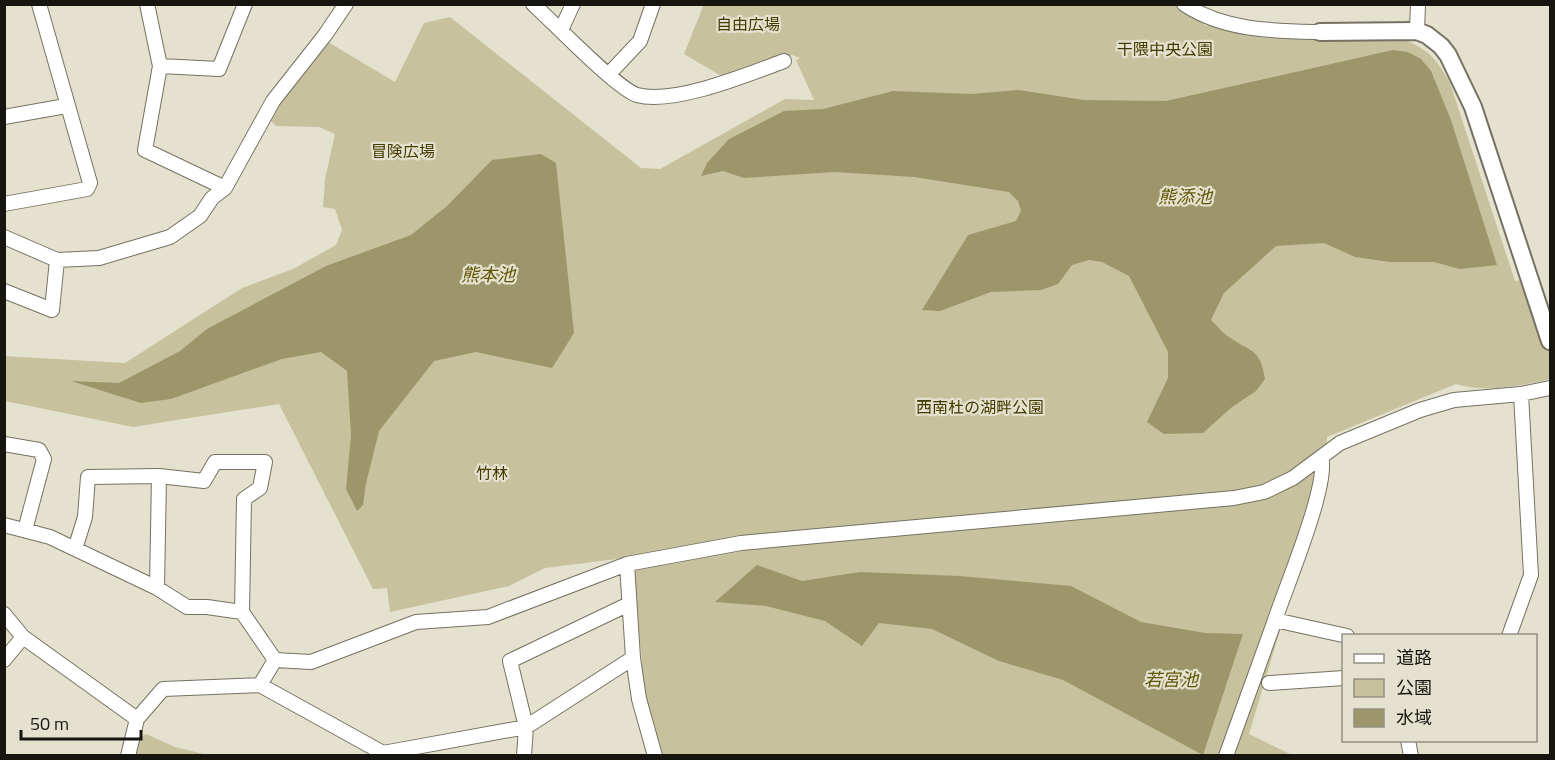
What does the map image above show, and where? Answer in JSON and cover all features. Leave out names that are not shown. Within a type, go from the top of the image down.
[{"type":"street","points":[[4,204],[87,189],[90,183],[66,106],[39,4]]},
{"type":"street","points":[[147,4],[160,66],[145,150],[225,188]]},
{"type":"street","points":[[160,66],[219,69],[244,4]]},
{"type":"street","points":[[4,237],[57,260],[99,258],[170,237],[200,216],[212,198],[225,188],[273,101],[326,35],[346,4]]},
{"type":"street","points":[[533,4],[608,75],[637,95],[672,95],[723,84],[784,61]]},
{"type":"street","points":[[561,30],[573,4]]},
{"type":"street","points":[[608,75],[640,41],[653,4]]},
{"type":"street","points":[[1185,4],[1198,13],[1258,30],[1417,31],[1441,45],[1463,82],[1551,341]]},
{"type":"street","points":[[1417,31],[1418,4]]},
{"type":"street","points":[[4,117],[66,106]]},
{"type":"street","points":[[4,291],[52,310],[57,260]]},
{"type":"street","points":[[275,660],[311,662],[416,622],[488,616],[627,564],[741,543],[1234,498],[1264,492],[1293,478],[1321,457],[1367,430],[1420,410],[1454,400],[1521,394],[1551,388]]},
{"type":"street","points":[[1510,634],[1531,575],[1521,394]]},
{"type":"street","points":[[4,444],[39,450],[44,459],[25,530]]},
{"type":"street","points":[[1226,756],[1317,495],[1324,465],[1321,457]]},
{"type":"street","points":[[75,549],[86,517],[88,477],[159,476],[204,481],[215,462],[265,462],[260,488],[244,499],[242,612],[275,660]]},
{"type":"street","points":[[157,588],[159,476]]},
{"type":"street","points":[[4,525],[50,537],[157,588],[187,607],[207,607],[242,612]]},
{"type":"street","points":[[627,564],[633,658],[639,699],[655,756]]},
{"type":"street","points":[[525,756],[526,727],[510,661],[629,604]]},
{"type":"street","points":[[4,614],[23,637],[137,719]]},
{"type":"street","points":[[1275,620],[1342,635]]},
{"type":"street","points":[[4,660],[23,637]]},
{"type":"street","points":[[128,756],[137,719],[163,689],[260,685],[383,753],[526,727],[633,658]]},
{"type":"street","points":[[260,685],[275,660]]},
{"type":"street","points":[[1269,683],[1342,678]]},
{"type":"green space","name":"西南杜の湖畔公園","points":[[704,4],[1198,5],[1204,25],[1265,38],[1407,41],[1422,48],[1437,63],[1450,83],[1515,281],[1522,280],[1550,317],[1550,379],[1491,388],[1456,384],[1327,437],[1325,480],[1249,734],[1294,756],[660,755],[638,662],[642,662],[632,557],[545,568],[509,586],[390,612],[387,588],[373,589],[279,404],[133,427],[5,401],[4,356],[125,363],[242,288],[293,269],[336,245],[342,230],[335,209],[323,207],[325,179],[335,134],[319,127],[276,126],[268,118],[328,42],[395,82],[424,23],[450,17],[641,168],[660,169],[785,99],[814,100],[796,60],[800,58],[792,55],[723,77],[684,54]]},
{"type":"green space","points":[[146,734],[175,747],[208,755],[135,756],[139,738]]},
{"type":"water","name":"熊添池","points":[[1393,50],[1408,52],[1421,59],[1431,71],[1451,120],[1497,265],[1460,269],[1434,262],[1390,262],[1355,257],[1324,243],[1276,246],[1224,293],[1211,320],[1226,335],[1254,352],[1263,369],[1265,379],[1256,391],[1232,407],[1203,433],[1164,434],[1147,422],[1168,378],[1168,352],[1129,276],[1102,262],[1089,260],[1072,265],[1058,284],[1041,290],[991,292],[940,311],[922,310],[968,235],[1016,221],[1021,211],[1018,201],[1009,192],[914,177],[835,172],[744,178],[723,171],[701,176],[707,163],[729,139],[784,111],[823,109],[893,91],[971,94],[1019,90],[1084,100],[1166,101]]},
{"type":"water","name":"熊本池","points":[[541,154],[556,163],[574,333],[552,368],[476,352],[434,361],[379,431],[363,505],[357,511],[346,489],[351,435],[347,371],[321,352],[282,359],[171,399],[141,403],[71,381],[119,383],[180,351],[207,329],[326,266],[411,235],[447,206],[492,160]]},
{"type":"water","name":"若宮池","points":[[757,565],[802,581],[860,572],[960,576],[1071,586],[1141,622],[1205,633],[1243,634],[1203,755],[1063,680],[999,661],[932,629],[879,623],[862,646],[825,621],[766,606],[715,602]]},
{"type":"park label","name":"自由広場","points":[[748,24]]},
{"type":"park label","name":"干隈中央公園","points":[[1165,49]]},
{"type":"park label","name":"冒険広場","points":[[403,151]]},
{"type":"park label","name":"竹林","points":[[492,473]]}]
